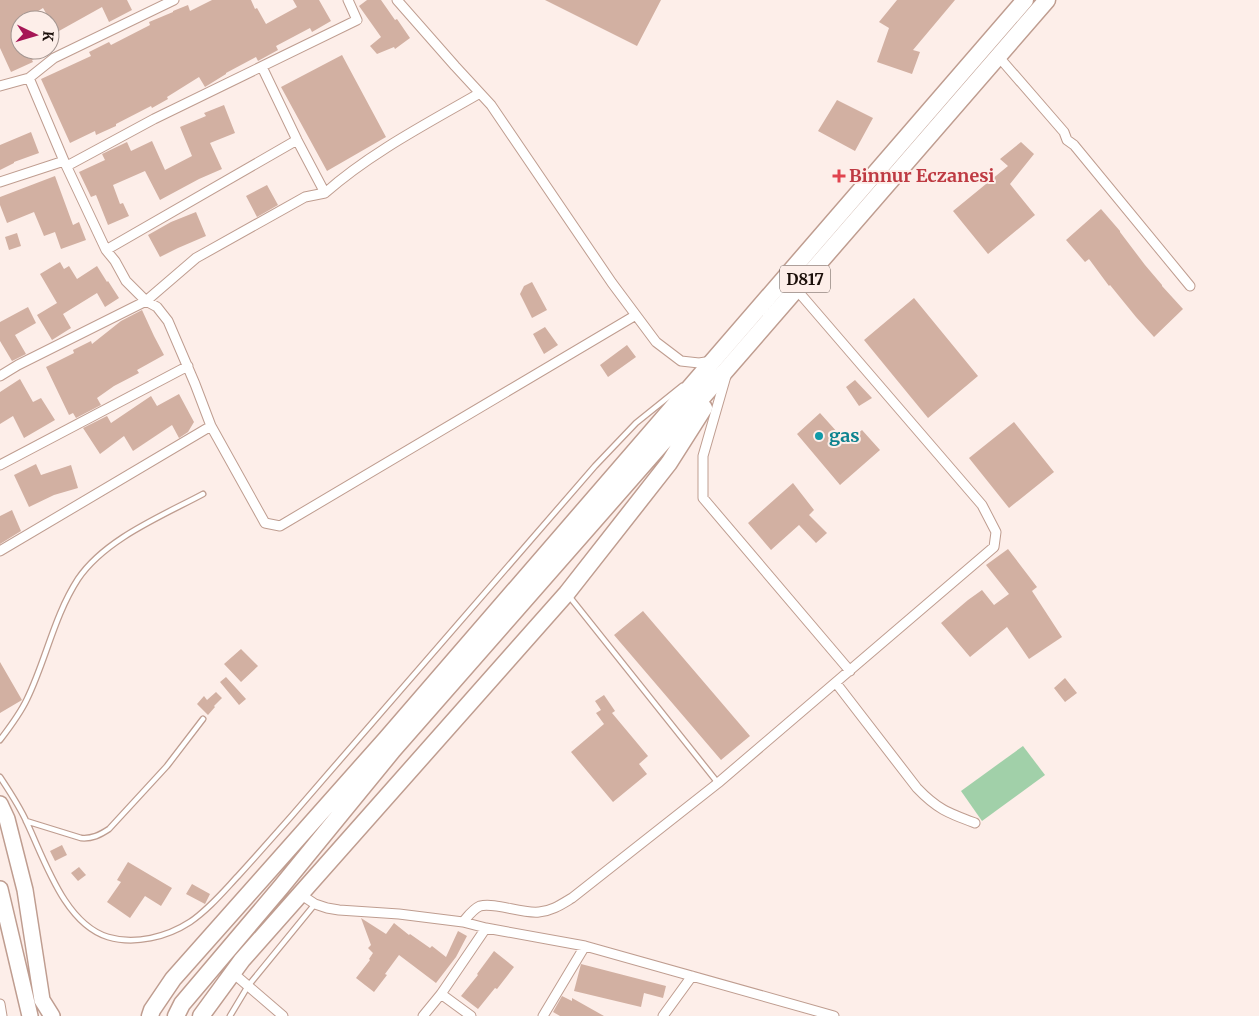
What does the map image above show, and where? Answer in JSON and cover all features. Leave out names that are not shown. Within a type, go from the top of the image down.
[{"type":"highway","name":"D817","points":[[558,552],[721,364],[1025,0]]},
{"type":"highway","name":"D817","points":[[721,364],[796,289],[1047,0]]},
{"type":"highway","points":[[201,1016],[242,960],[567,593],[669,463],[721,364]]},
{"type":"highway","points":[[150,1016],[152,1010],[174,979],[392,732],[558,552]]},
{"type":"highway","points":[[176,1016],[182,1004],[558,552]]},
{"type":"main road","points":[[0,804],[7,819],[25,890],[42,1000],[52,1016]]},
{"type":"main road","points":[[1,894],[30,1016]]},
{"type":"street","points":[[0,86],[29,78],[54,58],[174,0]]},
{"type":"street","points":[[0,182],[65,164],[357,20],[348,0]]},
{"type":"street","points":[[397,0],[492,105],[606,275],[656,342],[681,361],[721,364],[703,456],[703,498],[850,671]]},
{"type":"street","points":[[998,56],[1064,132],[1067,140],[1074,144],[1190,286]]},
{"type":"street","points":[[262,67],[325,193]]},
{"type":"street","points":[[29,78],[65,164],[106,250],[115,260],[126,281],[146,301],[157,307],[168,321],[211,426],[265,523],[280,526],[636,315]]},
{"type":"street","points":[[0,376],[146,301],[196,258],[305,197],[325,193],[340,179],[403,137],[480,93]]},
{"type":"street","points":[[106,250],[297,140]]},
{"type":"street","points":[[463,922],[474,909],[481,906],[539,912],[560,906],[718,783],[994,547],[996,532],[982,505],[796,289]]},
{"type":"street","points":[[0,465],[188,366]]},
{"type":"street","points":[[0,551],[211,426]]},
{"type":"street","points":[[836,683],[923,794],[949,814],[975,823]]},
{"type":"street","points":[[300,894],[315,904],[327,908],[463,922],[585,946],[815,1013],[834,1016]]},
{"type":"street","points":[[424,1016],[486,928]]},
{"type":"street","points":[[543,1016],[585,946]]},
{"type":"street","points":[[233,973],[283,1016]]},
{"type":"street","points":[[663,1016],[692,976]]},
{"type":"street","points":[[441,994],[471,1016]]},
{"type":"street","points":[[0,1004],[2,1016]]},
{"type":"lane","points":[[0,777],[26,821],[51,875],[71,911],[83,923],[95,932],[122,940],[138,940],[164,936],[177,930],[204,911],[264,847],[595,466],[636,423],[721,364]]},
{"type":"lane","points":[[0,740],[27,701],[56,623],[79,578],[111,545],[138,528],[203,494]]},
{"type":"lane","points":[[567,593],[718,783]]},
{"type":"lane","points":[[26,821],[81,838],[88,839],[102,834],[109,829],[167,766],[203,719]]},
{"type":"lane","points":[[230,1016],[248,986],[315,904]]},
{"type":"green space","points":[[1023,746],[1045,775],[982,821],[961,791]]},
{"type":"building","points":[[0,0],[127,0],[132,10],[109,22],[102,7],[60,30],[60,10],[44,10],[43,8],[40,10],[10,10],[10,60],[32,60],[33,62],[11,72],[0,48]]},
{"type":"building","points":[[212,0],[251,0],[266,24],[297,7],[293,0],[319,0],[331,21],[312,32],[310,28],[276,46],[278,50],[258,61],[256,57],[205,87],[199,77],[152,108],[151,106],[96,135],[95,131],[70,143],[41,79],[91,56],[89,52],[109,42],[111,45],[150,25],[149,22],[188,5],[190,11]]},
{"type":"building","points":[[367,0],[381,0],[410,38],[395,49],[394,47],[377,54],[370,46],[381,37],[359,6]]},
{"type":"building","points":[[545,0],[661,0],[637,46]]},
{"type":"building","points":[[897,0],[955,0],[913,50],[920,52],[912,74],[877,62],[889,28],[879,22]]},
{"type":"building","points":[[342,55],[386,137],[327,171],[281,87]]},
{"type":"building","points":[[837,100],[873,118],[855,151],[818,131]]},
{"type":"building","points":[[224,105],[235,133],[210,143],[222,169],[160,200],[145,171],[113,185],[120,204],[123,203],[129,216],[108,225],[96,195],[91,197],[79,172],[105,160],[102,154],[127,142],[131,151],[152,141],[165,170],[192,156],[180,127],[206,116],[204,113]]},
{"type":"building","points":[[31,132],[39,153],[14,162],[0,170],[0,145]]},
{"type":"building","points":[[1021,142],[1034,154],[1010,184],[1035,215],[988,254],[953,211],[1008,166],[1000,159]]},
{"type":"building","points":[[55,176],[73,225],[79,222],[86,240],[61,249],[55,232],[44,236],[34,212],[7,223],[0,205],[0,197]]},
{"type":"building","points":[[267,185],[278,205],[257,217],[246,196]]},
{"type":"building","points":[[1101,209],[1162,286],[1183,309],[1154,337],[1109,286],[1089,259],[1085,262],[1066,240]]},
{"type":"building","points":[[196,212],[206,236],[160,257],[148,235],[171,222]]},
{"type":"building","points":[[17,233],[21,246],[9,250],[5,237]]},
{"type":"building","points":[[60,262],[64,269],[69,266],[77,279],[97,266],[119,298],[105,307],[97,293],[63,314],[71,328],[52,340],[37,315],[57,303],[40,274]]},
{"type":"building","points":[[532,282],[547,310],[532,318],[520,294],[524,286]]},
{"type":"building","points":[[914,298],[978,376],[928,418],[864,340]]},
{"type":"building","points":[[28,307],[36,323],[15,335],[26,354],[12,361],[0,341],[0,322]]},
{"type":"building","points":[[142,310],[164,355],[137,370],[139,373],[114,386],[97,398],[101,405],[76,418],[73,413],[69,415],[46,367],[74,353],[73,350],[91,341],[92,344],[121,321]]},
{"type":"building","points":[[545,327],[558,345],[544,354],[533,334]]},
{"type":"building","points":[[627,345],[636,357],[608,377],[600,365]]},
{"type":"building","points":[[20,379],[33,402],[41,398],[55,420],[24,438],[13,416],[0,424],[0,392]]},
{"type":"building","points":[[855,380],[872,398],[859,406],[846,387]]},
{"type":"building","points":[[179,394],[194,422],[188,432],[179,438],[172,425],[133,451],[124,436],[100,454],[83,428],[107,416],[111,423],[151,396],[157,406]]},
{"type":"building","points":[[820,413],[847,443],[862,430],[880,450],[840,485],[797,434]]},
{"type":"building","points":[[1014,422],[1054,472],[1009,508],[969,458]]},
{"type":"building","points":[[36,464],[41,475],[71,465],[78,488],[54,495],[29,507],[14,475]]},
{"type":"building","points":[[793,483],[814,510],[809,515],[827,533],[816,543],[799,525],[771,550],[748,523]]},
{"type":"building","points":[[12,510],[21,531],[0,544],[0,516]]},
{"type":"building","points":[[1008,549],[1037,587],[1032,591],[1062,637],[1029,659],[1007,627],[970,657],[941,623],[982,590],[994,605],[1009,594],[986,565]]},
{"type":"building","points":[[643,611],[750,736],[721,760],[614,635]]},
{"type":"building","points":[[241,649],[258,666],[241,682],[224,664]]},
{"type":"building","points":[[0,662],[22,700],[0,713]]},
{"type":"building","points":[[226,677],[246,699],[239,705],[220,682]]},
{"type":"building","points":[[1065,678],[1077,693],[1065,702],[1054,688]]},
{"type":"building","points":[[216,692],[222,698],[208,715],[197,704],[204,696],[207,700]]},
{"type":"building","points":[[604,695],[615,711],[612,713],[648,756],[639,764],[647,774],[613,802],[571,752],[604,724],[596,713],[601,710],[595,701]]},
{"type":"building","points":[[62,845],[67,855],[55,861],[50,851]]},
{"type":"building","points":[[128,862],[172,888],[161,906],[145,896],[130,918],[107,902],[121,882],[117,880]]},
{"type":"building","points":[[79,867],[86,875],[78,881],[71,873]]},
{"type":"building","points":[[192,884],[210,894],[205,904],[186,894]]},
{"type":"building","points":[[361,918],[386,934],[394,923],[409,935],[430,948],[432,946],[446,957],[458,931],[467,936],[456,957],[436,983],[399,955],[374,992],[356,978],[373,953],[368,948],[371,945]]},
{"type":"building","points":[[494,951],[514,967],[478,1009],[461,996]]},
{"type":"building","points":[[581,964],[666,986],[663,998],[644,993],[641,1007],[574,991]]},
{"type":"building","points":[[562,996],[572,1001],[572,998],[604,1016],[560,1016],[553,1012]]},
{"type":"place","name":"Binnur Eczanesi","points":[[839,176]]},
{"type":"place","name":"gas","points":[[819,436]]}]
